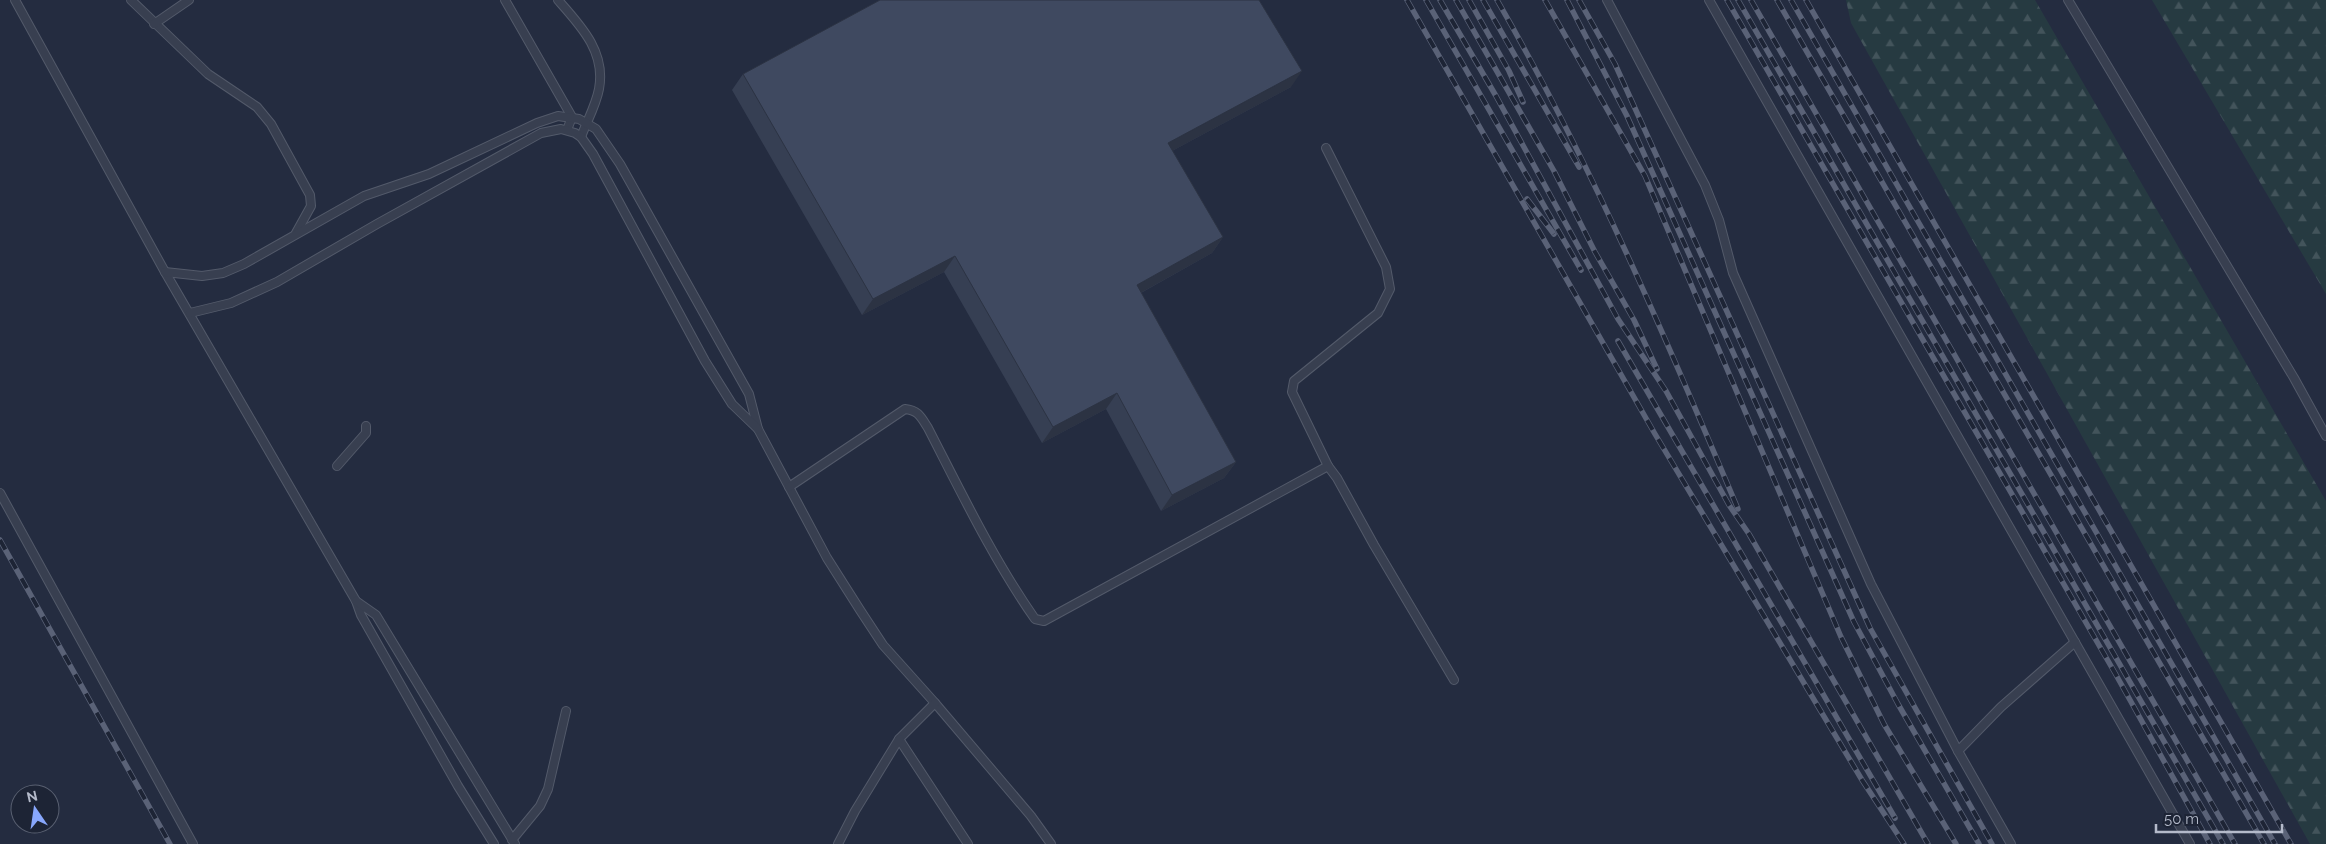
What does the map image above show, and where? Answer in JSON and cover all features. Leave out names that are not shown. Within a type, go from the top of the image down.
[{"type":"lane","points":[[16,0],[165,272],[356,600],[366,624],[458,786],[494,844]]},
{"type":"lane","points":[[131,0],[208,74],[257,108],[271,124],[310,195],[311,206],[296,235]]},
{"type":"lane","points":[[154,24],[189,0]]},
{"type":"lane","points":[[505,0],[572,117]]},
{"type":"lane","points":[[558,0],[584,30],[598,59],[600,73],[599,90],[581,137]]},
{"type":"lane","points":[[1607,0],[1705,186],[1719,220],[1733,273],[1871,584],[1958,751],[2011,844]]},
{"type":"lane","points":[[1709,0],[2190,844]]},
{"type":"lane","points":[[2068,0],[2294,378],[2326,436]]},
{"type":"lane","points":[[165,272],[202,276],[223,273],[244,264],[364,196],[429,174],[537,123],[558,116],[572,117],[587,122],[603,137],[620,164],[725,349],[749,394],[758,429],[827,558],[883,645],[936,703],[1031,816],[1051,844]]},
{"type":"lane","points":[[567,130],[572,117]]},
{"type":"lane","points":[[190,312],[231,303],[277,282],[527,140],[552,130],[567,130],[581,137],[593,154],[705,361],[732,404],[758,429]]},
{"type":"lane","points":[[1326,148],[1386,267],[1390,289],[1378,313],[1294,381],[1292,392],[1328,466],[1337,478],[1374,546],[1454,680]]},
{"type":"lane","points":[[789,487],[905,409],[919,413],[982,533],[1024,604],[1035,619],[1044,621],[1328,466]]},
{"type":"lane","points":[[338,466],[366,433],[366,426]]},
{"type":"lane","points":[[0,493],[193,844]]},
{"type":"lane","points":[[356,600],[376,615],[513,842],[540,806],[548,789],[566,710]]},
{"type":"lane","points":[[1958,751],[2001,707],[2075,642]]},
{"type":"lane","points":[[838,844],[855,811],[900,739],[936,703]]},
{"type":"lane","points":[[900,739],[968,844]]},
{"type":"green space","points":[[1846,0],[2035,0],[2326,501],[2326,844],[2310,844],[1851,23]]},
{"type":"green space","points":[[2152,0],[2326,0],[2326,294]]},
{"type":"building","points":[[880,0],[1259,0],[1302,71],[1168,143],[1223,237],[1137,285],[1236,462],[1172,495],[1117,393],[1053,427],[955,256],[873,299],[743,74]]},
{"type":"railway","points":[[1407,0],[1655,434],[1862,780],[1904,844]]},
{"type":"railway","points":[[1426,0],[1581,270]]},
{"type":"railway","points":[[1440,0],[1496,96],[1618,319],[1666,391],[1729,505],[1749,534],[1928,844]]},
{"type":"railway","points":[[1456,0],[1554,171],[1595,252],[1634,320],[1657,369]]},
{"type":"railway","points":[[1469,0],[1509,71],[1523,102]]},
{"type":"railway","points":[[1483,0],[1579,167]]},
{"type":"railway","points":[[1497,0],[1564,124],[1595,187],[1683,379],[1738,509]]},
{"type":"railway","points":[[1545,0],[1645,176],[1841,637],[1884,724],[1956,844]]},
{"type":"railway","points":[[1567,0],[1627,116],[1854,622],[1898,704],[1979,844]]},
{"type":"railway","points":[[1579,0],[1615,64],[1870,628],[1992,844]]},
{"type":"railway","points":[[1727,0],[2115,673],[2210,844]]},
{"type":"railway","points":[[1738,0],[2223,844]]},
{"type":"railway","points":[[1751,0],[2235,844]]},
{"type":"railway","points":[[1777,0],[2264,844]]},
{"type":"railway","points":[[1791,0],[2275,844]]},
{"type":"railway","points":[[1806,0],[2291,844]]},
{"type":"railway","points":[[1527,199],[1554,234]]},
{"type":"railway","points":[[1618,341],[1895,818]]},
{"type":"railway","points":[[0,540],[170,844]]}]
